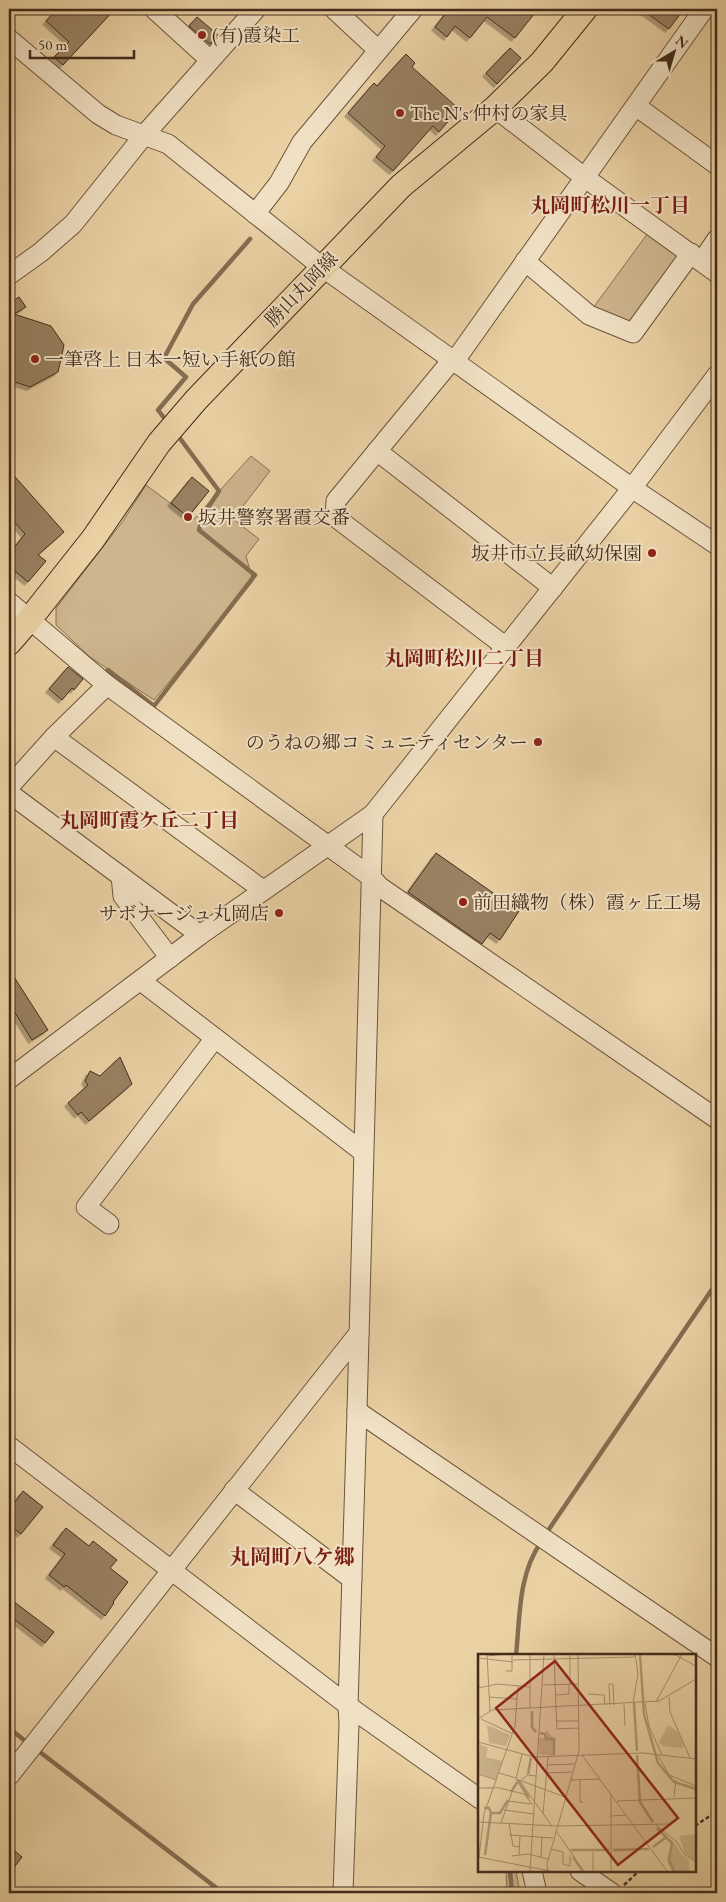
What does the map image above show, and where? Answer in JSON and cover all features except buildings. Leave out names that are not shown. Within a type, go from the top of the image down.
[{"type":"main road","name":"勝山丸岡線","points":[[9,643],[93,539],[159,443],[196,400],[401,186],[495,108],[542,62],[586,9]]},
{"type":"street","points":[[154,9],[210,60]]},
{"type":"street","points":[[9,275],[41,252],[72,224],[145,134],[256,9]]},
{"type":"street","points":[[334,9],[378,50]]},
{"type":"street","points":[[256,214],[279,183],[302,142],[413,9]]},
{"type":"street","points":[[506,647],[335,517],[336,501],[453,361],[704,9]]},
{"type":"street","points":[[9,39],[98,114],[116,125],[168,144],[322,267],[632,488],[717,545]]},
{"type":"street","points":[[636,106],[717,165]]},
{"type":"street","points":[[495,108],[584,177],[717,272]]},
{"type":"street","points":[[524,261],[589,315],[634,333],[696,257],[717,239]]},
{"type":"street","points":[[9,1079],[200,935],[373,814],[632,488],[717,375]]},
{"type":"street","points":[[377,451],[553,588]]},
{"type":"street","points":[[9,602],[107,685],[371,877],[380,886],[717,1119]]},
{"type":"street","points":[[107,685],[54,738],[9,788],[200,935]]},
{"type":"street","points":[[54,738],[263,890]]},
{"type":"street","points":[[343,1893],[373,814]]},
{"type":"street","points":[[121,876],[122,896],[170,958]]},
{"type":"street","points":[[141,981],[363,1152]]},
{"type":"street","points":[[110,1224],[86,1207],[215,1038]]},
{"type":"street","points":[[13,1765],[359,1333]]},
{"type":"street","points":[[357,1411],[717,1657]]},
{"type":"street","points":[[9,1446],[348,1706],[478,1798]]},
{"type":"street","points":[[234,1490],[352,1579]]},
{"type":"street","points":[[532,1872],[537,1893]]},
{"type":"street","points":[[582,1872],[617,1890]]},
{"type":"path","points":[[696,1825],[717,1812]]},
{"type":"path","points":[[617,1890],[638,1872]]},
{"type":"shaded area","points":[[648,233],[683,258],[632,329],[593,308]]},
{"type":"shaded area","points":[[251,456],[270,471],[233,519],[259,539],[246,556],[253,581],[154,700],[90,657],[56,625],[56,608],[123,521],[146,485],[193,520]]},
{"type":"shaded area","points":[[506,1872],[516,1872],[520,1893],[507,1893]]},
{"type":"waterway","points":[[168,423],[158,410],[186,377],[164,358],[193,304],[250,239]]},
{"type":"waterway","points":[[103,674],[108,670],[154,706],[255,575],[199,530],[203,515],[219,491],[176,433]]},
{"type":"waterway","points":[[545,1535],[717,1282]]},
{"type":"waterway","points":[[516,1654],[524,1582],[533,1555],[541,1542]]},
{"type":"waterway","points":[[9,1728],[29,1744]]},
{"type":"waterway","points":[[36,1749],[223,1893]]},
{"type":"waterway","points":[[510,1872],[512,1893]]},
{"type":"place","name":"(有)霞染工","points":[[202,35]]},
{"type":"place","name":"The N's 仲村の家具","points":[[400,113]]},
{"type":"place","name":"一筆啓上 日本一短い手紙の館","points":[[35,359]]},
{"type":"place","name":"坂井警察署霞交番","points":[[188,517]]},
{"type":"place","name":"坂井市立長畝幼保園","points":[[652,553]]},
{"type":"place","name":"のうねの郷コミュニティセンター","points":[[538,742]]},
{"type":"place","name":"前田織物（株）霞ヶ丘工場","points":[[463,902]]},
{"type":"place","name":"サボナージュ丸岡店","points":[[279,913]]},
{"type":"district","name":"丸岡町松川一丁目","points":[[610,205]]},
{"type":"district","name":"丸岡町松川二丁目","points":[[464,658]]},
{"type":"district","name":"丸岡町霞ケ丘二丁目","points":[[149,820]]},
{"type":"district","name":"丸岡町八ケ郷","points":[[292,1557]]}]
